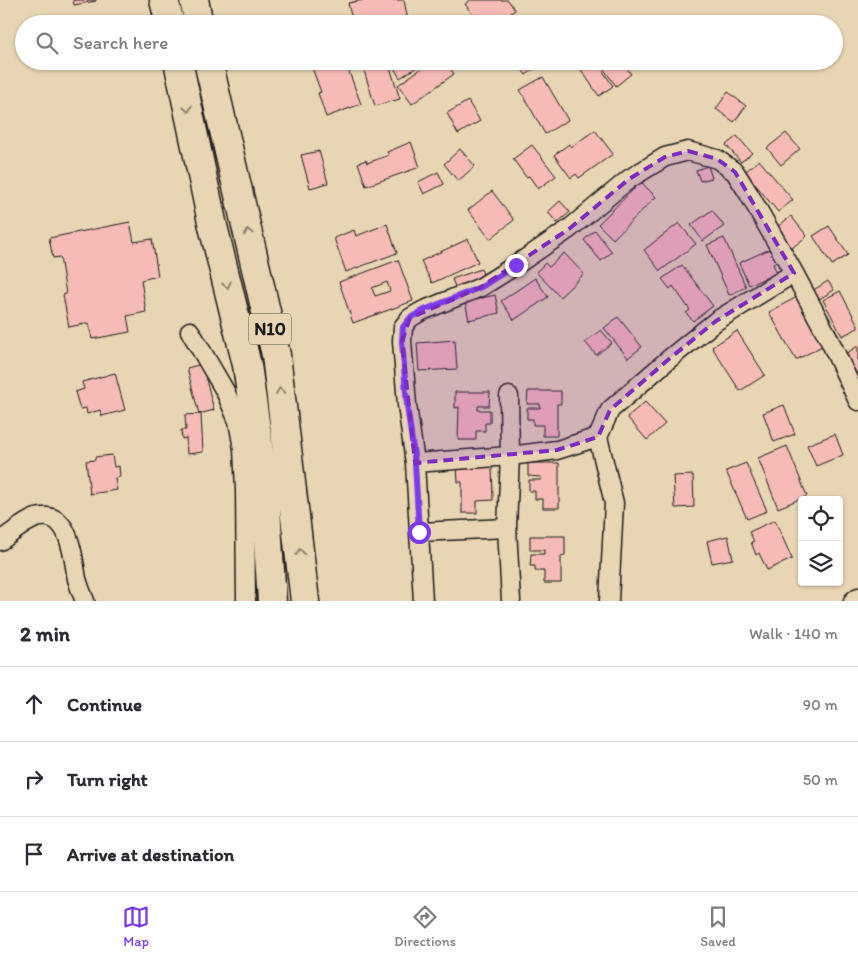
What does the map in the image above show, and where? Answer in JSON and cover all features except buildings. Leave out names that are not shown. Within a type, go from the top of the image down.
[{"type":"main road","points":[[164,0],[168,15]]},
{"type":"main road","points":[[194,0],[198,15]]},
{"type":"main road","name":"N10","points":[[180,70],[212,222],[247,365],[265,494],[272,601]]},
{"type":"main road","name":"N10","points":[[210,70],[276,355],[305,601]]},
{"type":"main road","points":[[265,494],[293,493]]},
{"type":"street","points":[[423,601],[415,463],[407,405],[402,341],[403,327],[410,318],[422,311],[481,287],[516,265],[569,230],[629,178],[665,157],[688,151],[717,159],[734,172],[749,194],[794,273],[828,337],[858,401]]},
{"type":"street","points":[[609,601],[614,503],[598,437],[610,410],[716,321],[794,273]]},
{"type":"street","points":[[190,331],[225,392],[238,421],[243,449],[245,489],[246,601]]},
{"type":"street","points":[[510,396],[507,528],[511,601]]},
{"type":"street","points":[[415,463],[510,456],[557,450],[598,437]]},
{"type":"street","points":[[0,541],[34,519],[45,516],[58,521],[66,532],[78,582],[85,601]]},
{"type":"street","points":[[419,532],[507,528]]},
{"type":"street","points":[[853,601],[858,597]]},
{"type":"highlighted area","points":[[688,151],[717,159],[735,172],[794,273],[716,321],[669,359],[610,410],[598,437],[557,450],[415,463],[402,341],[410,318],[481,287],[516,265],[569,229],[629,179],[665,157]]},
{"type":"route","points":[[419,532],[415,463],[407,405],[402,341],[403,327],[410,318],[422,311],[481,287],[516,265]]}]
